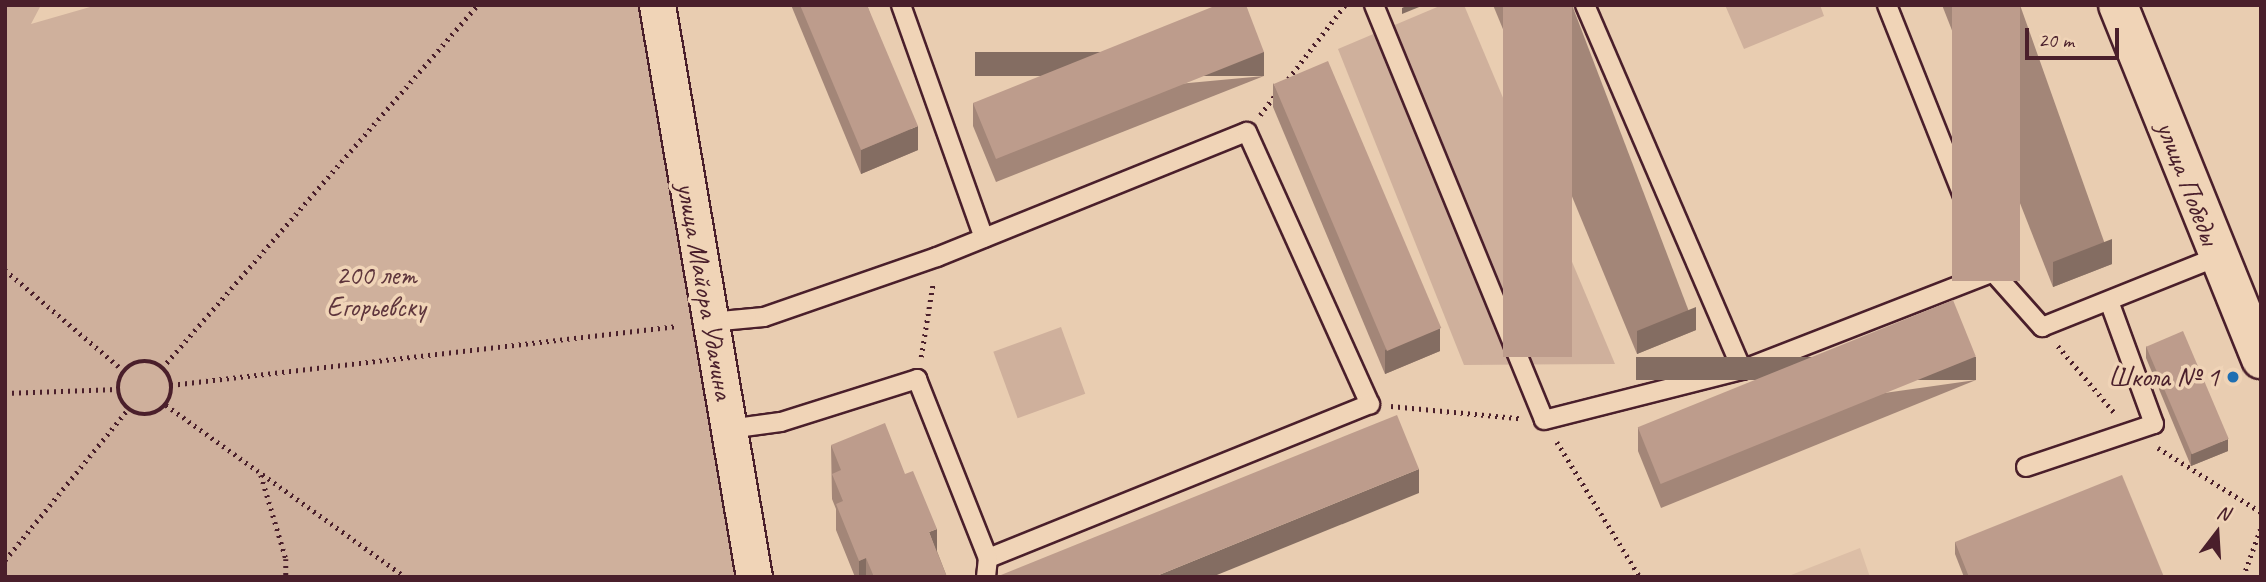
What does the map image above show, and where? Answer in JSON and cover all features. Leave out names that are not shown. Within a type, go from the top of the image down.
[{"type":"street","name":"улица Майора Удачина","points":[[657,5],[754,577]]},
{"type":"street","name":"улица Победы","points":[[2118,5],[2217,257],[2251,307],[2261,359]]},
{"type":"lane","points":[[901,5],[984,239]]},
{"type":"lane","points":[[1374,5],[1544,420],[1741,370],[1993,272]]},
{"type":"lane","points":[[1585,5],[1741,370]]},
{"type":"lane","points":[[1887,5],[1993,272],[2042,327],[2217,257]]},
{"type":"lane","points":[[710,323],[764,317],[937,257],[1247,132],[1370,404],[988,558]]},
{"type":"lane","points":[[2026,467],[2154,424],[2109,301]]},
{"type":"lane","points":[[729,429],[781,422],[917,379],[988,558],[986,577]]},
{"type":"path","points":[[162,368],[478,5]]},
{"type":"path","points":[[1247,132],[1345,5]]},
{"type":"path","points":[[917,379],[937,257]]},
{"type":"path","points":[[5,270],[124,371]]},
{"type":"path","points":[[171,385],[710,323]]},
{"type":"path","points":[[2042,327],[2130,431],[2261,512]]},
{"type":"path","points":[[142,361],[162,368],[171,385],[166,405],[148,415],[128,409],[118,390],[124,371],[142,361]]},
{"type":"path","points":[[5,393],[118,390]]},
{"type":"path","points":[[1370,404],[1544,420],[1640,577]]},
{"type":"path","points":[[166,405],[405,577]]},
{"type":"path","points":[[5,560],[128,409]]},
{"type":"path","points":[[261,474],[286,559],[286,577]]},
{"type":"path","points":[[2242,577],[2261,527]]},
{"type":"shaded area","points":[[1860,548],[1870,577],[1786,577]]},
{"type":"green space","name":"200 лет Егорьевску","points":[[5,5],[41,5],[31,24],[97,5],[646,5],[747,577],[5,577]]},
{"type":"green space","points":[[1442,5],[1464,5],[1615,364],[1464,365],[1338,49]]},
{"type":"green space","points":[[1725,5],[1820,5],[1824,16],[1744,49]]},
{"type":"green space","points":[[1061,327],[1085,394],[1018,418],[993,352]]},
{"type":"building","points":[[800,5],[867,5],[918,126],[861,150]]},
{"type":"building","points":[[1217,5],[1246,5],[1264,52],[996,159],[973,103]]},
{"type":"building","points":[[1503,5],[1572,5],[1572,357],[1503,357]]},
{"type":"building","points":[[1952,5],[2020,5],[2020,281],[1952,281]]},
{"type":"building","points":[[1328,61],[1441,328],[1387,351],[1274,84]]},
{"type":"building","points":[[1953,300],[1976,357],[1661,484],[1638,427]]},
{"type":"building","points":[[2183,331],[2229,439],[2192,454],[2146,347]]},
{"type":"building","points":[[1397,415],[1419,469],[1154,577],[996,577]]},
{"type":"building","points":[[885,423],[905,474],[913,471],[937,529],[929,532],[947,577],[874,577],[866,558],[859,561],[836,504],[843,501],[832,474],[841,470],[831,445]]},
{"type":"building","points":[[2122,475],[2164,577],[1969,577],[1955,542]]},
{"type":"place","name":"Школа № 1","points":[[2233,377]]}]
